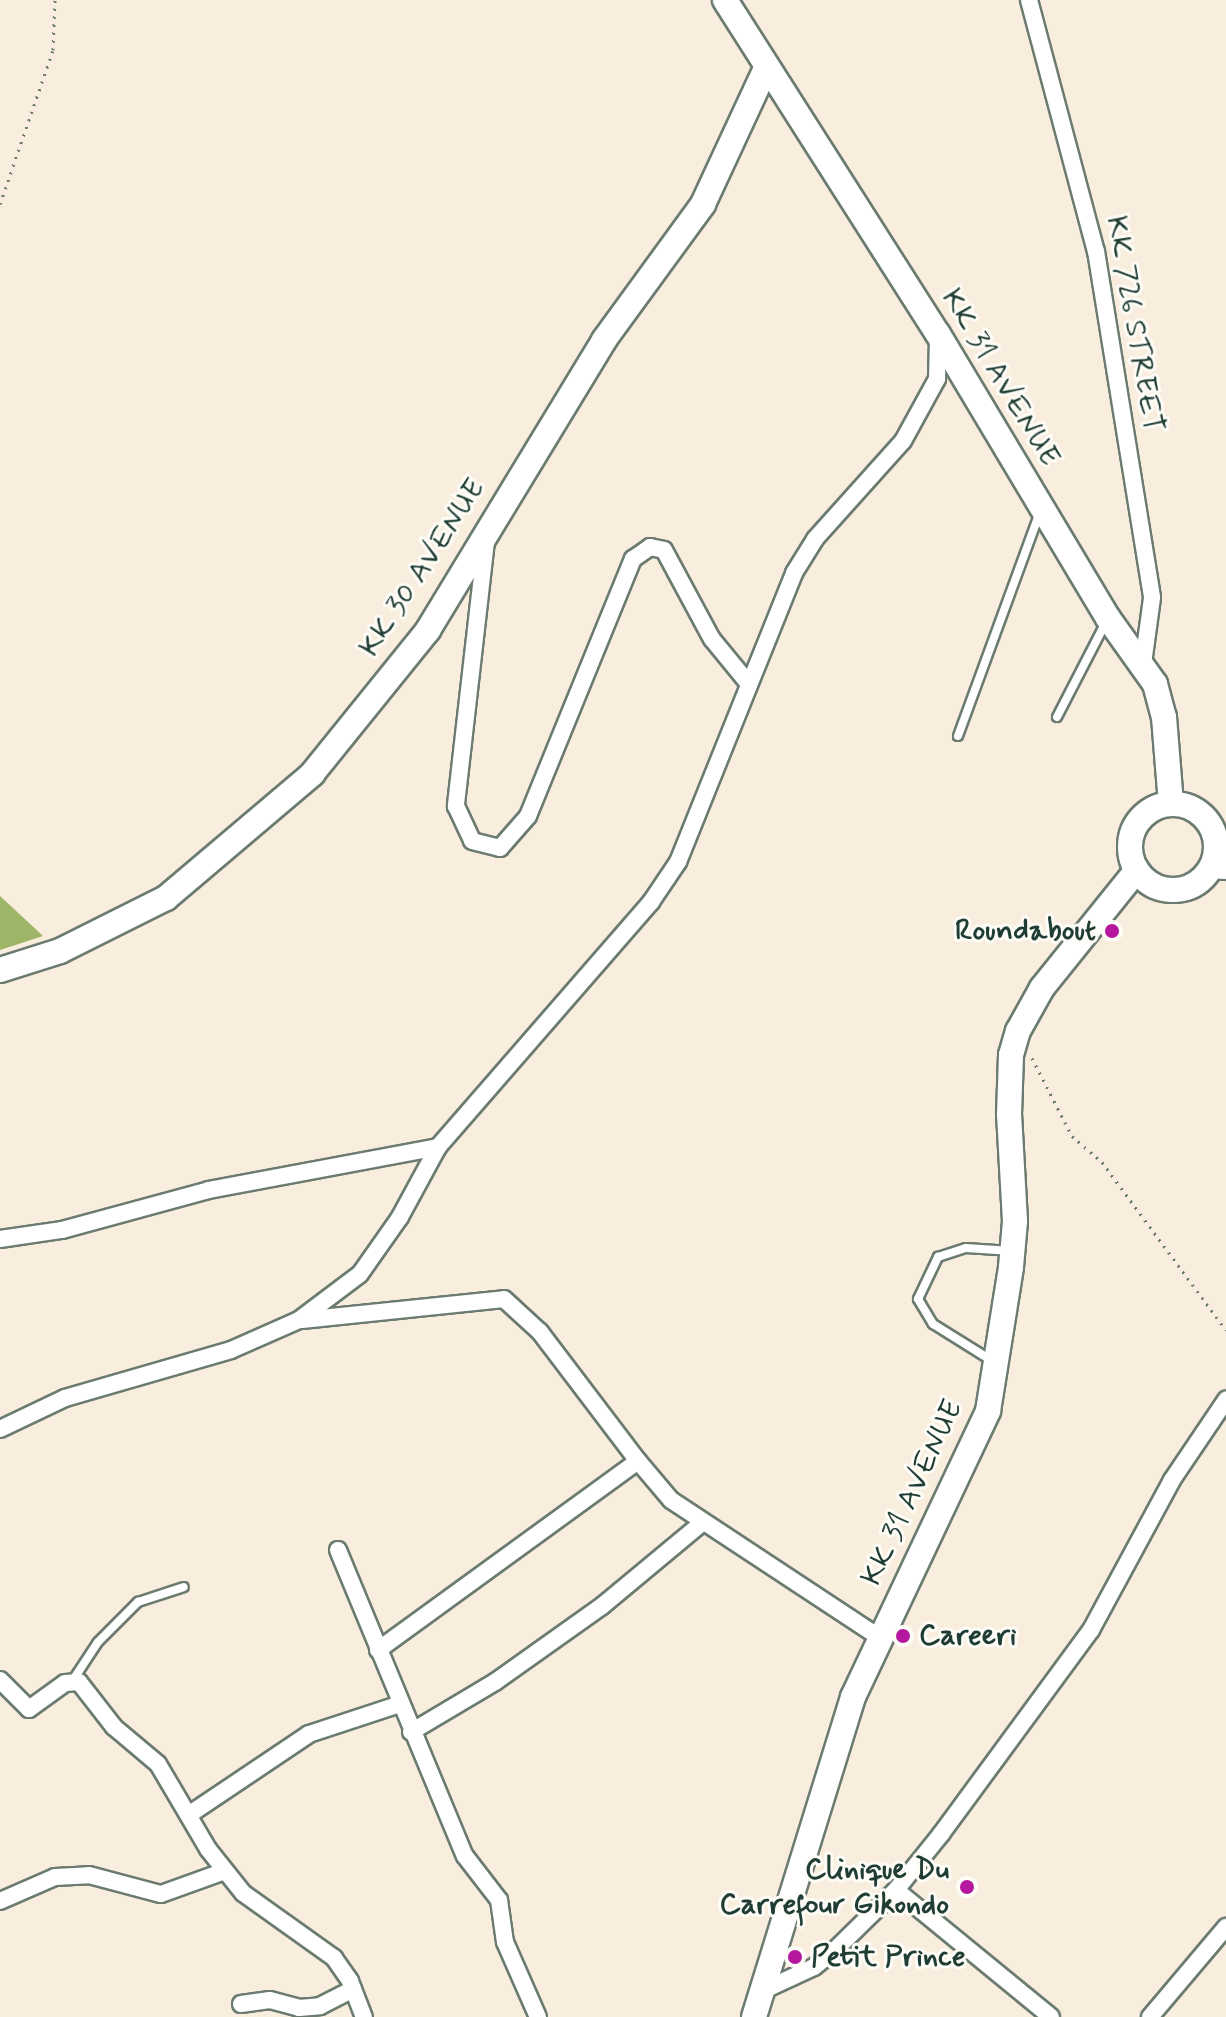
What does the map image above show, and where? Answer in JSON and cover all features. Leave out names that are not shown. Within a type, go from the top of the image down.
[{"type":"main road","name":"KK 31 AVENUE","points":[[725,0],[938,334],[1040,510],[1108,618],[1143,664],[1161,703],[1171,804]]},
{"type":"main road","name":"KK 30 AVENUE","points":[[0,970],[60,951],[166,898],[312,774],[428,630],[487,527],[604,340],[703,204],[766,68]]},
{"type":"main road","points":[[1171,804],[1202,815],[1220,854],[1196,883],[1175,890],[1153,885],[1137,870],[1130,849],[1135,827],[1150,811],[1171,804]]},
{"type":"main road","name":"KK 31 AVENUE","points":[[754,2017],[853,1697],[959,1481],[988,1411],[1012,1251],[1009,1115],[1011,1055],[1018,1031],[1042,988],[1137,870]]},
{"type":"street","name":"KK 726 STREET","points":[[1029,0],[1096,251],[1152,598],[1143,664]]},
{"type":"street","points":[[0,1429],[65,1398],[231,1350],[299,1320],[343,1291],[373,1258],[438,1147],[651,902],[689,838],[794,573],[815,539],[903,441],[935,384],[938,334]]},
{"type":"street","points":[[487,527],[456,806],[472,841],[500,848],[528,816],[633,559],[650,547],[664,550],[712,639],[749,684]]},
{"type":"street","points":[[0,1239],[62,1230],[209,1190],[438,1147]]},
{"type":"street","points":[[299,1320],[504,1299],[540,1332],[671,1500],[880,1638]]},
{"type":"street","points":[[760,1992],[814,1967],[896,1890],[1091,1630],[1172,1480],[1226,1400]]},
{"type":"street","points":[[378,1650],[638,1461]]},
{"type":"street","points":[[411,1732],[495,1682],[602,1606],[702,1523]]},
{"type":"street","points":[[338,1550],[465,1856],[499,1900],[505,1942],[538,2017]]},
{"type":"street","points":[[0,1680],[29,1709],[73,1680],[114,1727],[158,1764],[225,1871],[243,1893],[317,1941],[353,1989],[364,2017]]},
{"type":"street","points":[[190,1814],[309,1734],[400,1704]]},
{"type":"street","points":[[0,1901],[55,1877],[89,1875],[161,1894],[225,1871]]},
{"type":"street","points":[[896,1890],[1051,2017]]},
{"type":"street","points":[[1150,2017],[1226,1927]]},
{"type":"street","points":[[241,2004],[270,2000],[299,2008],[320,2006],[353,1989]]},
{"type":"lane","points":[[958,736],[1040,510]]},
{"type":"lane","points":[[1057,717],[1108,618]]},
{"type":"lane","points":[[996,1364],[933,1324],[918,1299],[938,1257],[966,1248],[1012,1251]]},
{"type":"lane","points":[[73,1680],[98,1642],[138,1602],[184,1587]]},
{"type":"path","points":[[0,204],[53,50],[55,0]]},
{"type":"path","points":[[1018,1031],[1072,1136],[1102,1162],[1226,1330]]},
{"type":"green space","points":[[0,896],[43,936],[0,950]]},
{"type":"place","name":"Roundabout","points":[[1112,931]]},
{"type":"place","name":"Careeri","points":[[903,1636]]},
{"type":"place","name":"Clinique Du Carrefour Gikondo","points":[[967,1887]]},
{"type":"place","name":"Petit Prince","points":[[795,1957]]}]
